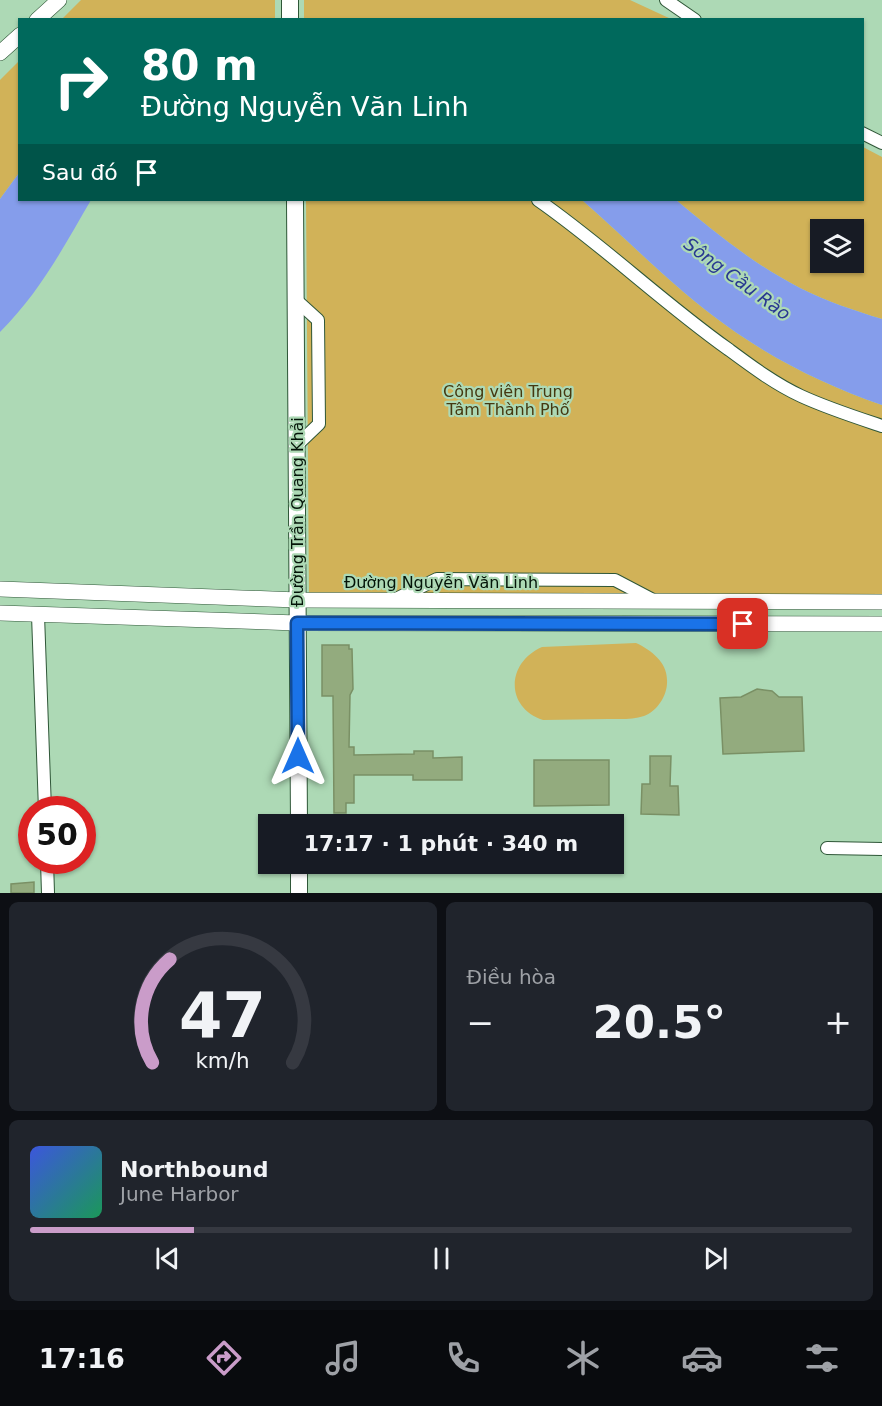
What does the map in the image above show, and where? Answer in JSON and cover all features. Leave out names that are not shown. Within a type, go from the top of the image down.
[{"type":"main road","points":[[290,0],[290,18]]},
{"type":"main road","name":"Đường Trần Quang Khải","points":[[295,201],[299,814]]},
{"type":"main road","points":[[299,874],[299,893]]},
{"type":"street","points":[[39,18],[59,0]]},
{"type":"street","points":[[666,0],[692,18]]},
{"type":"street","points":[[0,53],[18,37]]},
{"type":"street","points":[[864,134],[882,143]]},
{"type":"street","points":[[539,201],[574,225],[660,297],[758,371],[800,396],[882,426]]},
{"type":"street","points":[[394,600],[437,579],[449,579],[615,580],[655,601]]},
{"type":"street","name":"Đường Nguyễn Văn Linh","points":[[0,589],[297,600],[882,602]]},
{"type":"street","points":[[0,613],[297,623],[882,624]]},
{"type":"street","points":[[38,615],[44,796]]},
{"type":"street","points":[[827,848],[882,849]]},
{"type":"street","points":[[47,874],[48,893]]},
{"type":"green space","points":[[81,0],[275,0],[275,18],[63,18]]},
{"type":"green space","points":[[304,0],[630,0],[669,18],[304,18]]},
{"type":"green space","points":[[18,62],[18,174],[0,199],[0,80]]},
{"type":"green space","points":[[864,148],[882,157],[882,319],[810,293],[783,279],[735,247],[677,201],[864,201]]},
{"type":"green space","name":"Công viên Trung Tâm Thành Phố","points":[[306,201],[583,201],[689,297],[745,338],[802,371],[882,405],[882,605],[309,596]]},
{"type":"green space","points":[[636,643],[657,657],[666,674],[666,691],[661,701],[649,714],[626,719],[543,720],[531,714],[516,695],[516,674],[530,654],[542,647]]},
{"type":"water","points":[[18,174],[18,201],[90,201],[39,285],[0,332],[0,199]]},
{"type":"water","name":"Sông Cầu Rào","points":[[583,201],[677,201],[735,247],[783,279],[810,293],[882,319],[882,405],[802,371],[763,350],[708,312]]},
{"type":"building","points":[[322,645],[349,645],[349,649],[352,649],[353,689],[350,695],[349,747],[354,747],[354,755],[414,754],[414,751],[433,751],[433,758],[462,757],[462,780],[413,780],[413,775],[354,775],[354,803],[346,803],[346,813],[334,813],[333,696],[322,696]]},
{"type":"building","points":[[757,689],[772,691],[779,697],[802,697],[804,751],[723,754],[720,698],[741,697]]},
{"type":"building","points":[[650,756],[671,756],[670,786],[678,786],[679,815],[641,814],[642,784],[650,784]]},
{"type":"building","points":[[534,760],[609,760],[609,805],[534,806]]},
{"type":"building","points":[[34,882],[34,893],[11,893],[11,884]]},
{"type":"route","points":[[298,756],[297,623],[743,624]]}]
